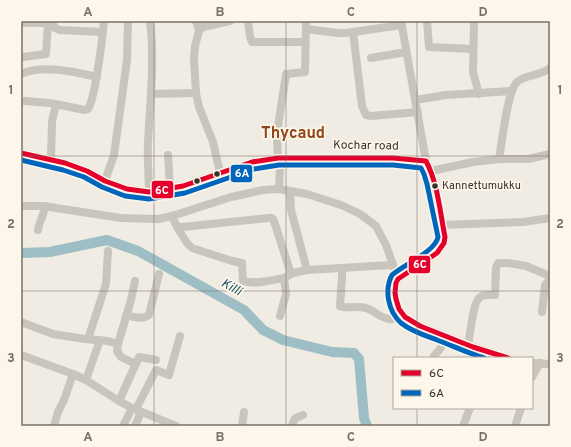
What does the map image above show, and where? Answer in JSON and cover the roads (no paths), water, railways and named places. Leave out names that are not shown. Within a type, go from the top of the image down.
[{"type":"street","points":[[25,101],[50,103],[85,110],[88,109],[91,102],[96,77],[104,21]]},
{"type":"street","points":[[105,181],[114,155],[127,60],[128,21]]},
{"type":"street","points":[[149,192],[148,146],[152,38],[150,21]]},
{"type":"street","points":[[195,21],[199,32],[195,46],[194,59],[196,93],[213,142],[220,173]]},
{"type":"street","points":[[199,32],[204,27],[230,21]]},
{"type":"street","points":[[248,21],[250,37],[254,43],[306,42]]},
{"type":"street","points":[[427,21],[429,47],[473,49]]},
{"type":"street","points":[[474,21],[473,72],[479,94]]},
{"type":"street","points":[[50,22],[55,28],[60,30],[102,32]]},
{"type":"street","points":[[21,23],[50,22]]},
{"type":"street","points":[[23,57],[46,54],[50,22]]},
{"type":"street","points":[[279,188],[280,166],[277,137],[286,74],[305,72],[306,25],[338,33],[353,32],[401,23],[426,161],[431,171],[445,237],[442,248],[437,253],[398,279],[395,290],[396,302],[405,317],[423,327],[491,356]]},
{"type":"street","points":[[353,32],[362,106],[366,115],[370,116],[418,112]]},
{"type":"street","points":[[371,58],[406,52]]},
{"type":"street","points":[[499,159],[507,113],[514,86],[521,79],[544,72],[550,68]]},
{"type":"street","points":[[21,74],[27,71],[59,70],[96,77]]},
{"type":"street","points":[[415,100],[446,95],[512,91]]},
{"type":"street","points":[[150,94],[196,93]]},
{"type":"street","points":[[51,159],[52,121],[56,105]]},
{"type":"street","name":"Kochar road","points":[[21,153],[65,163],[127,189],[149,192],[183,186],[234,167],[252,162],[278,158],[370,158],[426,161]]},
{"type":"street","points":[[431,171],[473,162],[499,159],[528,159],[550,154]]},
{"type":"street","points":[[168,155],[170,188]]},
{"type":"street","points":[[21,206],[45,206],[121,218],[158,219],[231,197],[279,188],[308,194],[341,205],[360,214],[376,226],[386,245],[398,279]]},
{"type":"street","points":[[290,191],[291,210],[307,270]]},
{"type":"street","points":[[38,230],[45,206]]},
{"type":"street","points":[[172,216],[177,227],[192,248],[232,262],[242,262],[243,281],[246,282],[253,283],[270,281],[299,271],[307,270],[392,265]]},
{"type":"street","points":[[177,227],[192,227],[272,218],[288,276],[286,294],[280,316]]},
{"type":"street","points":[[443,225],[523,222],[550,218]]},
{"type":"street","points":[[88,339],[106,284],[108,252]]},
{"type":"street","points":[[468,345],[477,301],[482,296],[495,295],[496,268],[498,263],[526,266],[550,278],[545,285],[542,312]]},
{"type":"street","points":[[342,268],[340,306],[367,308],[383,318],[391,320],[397,320],[405,317]]},
{"type":"street","points":[[126,315],[142,318],[149,315],[159,274]]},
{"type":"street","points":[[135,281],[117,351],[121,357],[136,364]]},
{"type":"street","points":[[21,322],[53,334],[108,341],[118,344]]},
{"type":"street","points":[[123,426],[136,410],[156,370],[169,375],[180,336]]},
{"type":"street","points":[[434,356],[447,337]]},
{"type":"street","points":[[86,380],[100,340]]},
{"type":"street","points":[[21,355],[73,374],[86,380],[136,410],[176,426]]},
{"type":"street","points":[[119,401],[139,357],[156,360]]},
{"type":"street","points":[[533,374],[536,363],[550,364]]},
{"type":"street","points":[[54,426],[73,374]]},
{"type":"street","points":[[463,426],[470,409]]},
{"type":"street","points":[[514,426],[521,409]]},
{"type":"street","points":[[134,426],[136,410]]},
{"type":"street","points":[[242,426],[244,412]]},
{"type":"street","points":[[292,426],[293,421],[303,415]]},
{"type":"waterway","name":"Killi","points":[[21,253],[50,252],[107,240],[138,251],[244,310],[263,330],[283,340],[332,352],[354,353],[359,359],[364,418],[367,426]]},
{"type":"place","name":"Kannettumukku","points":[[435,186]]},
{"type":"district","name":"Thycaud","points":[[293,134]]}]
